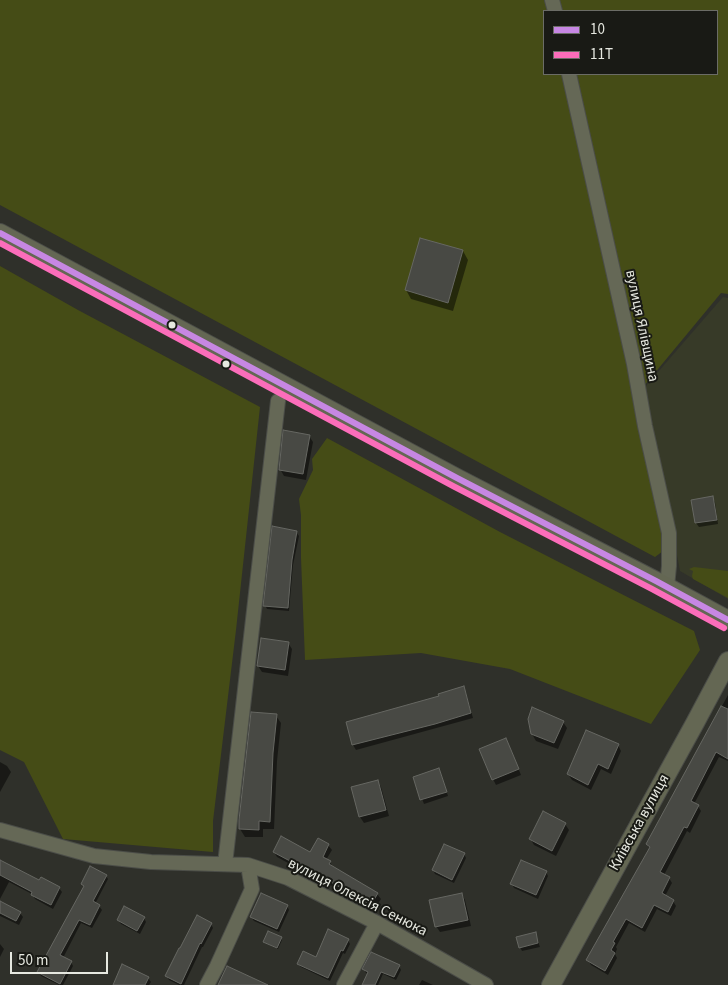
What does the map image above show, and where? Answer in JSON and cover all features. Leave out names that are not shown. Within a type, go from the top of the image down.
[{"type":"main road","points":[[0,233],[728,620]]},
{"type":"main road","name":"Київська вулиця","points":[[551,985],[728,661]]},
{"type":"street","name":"вулиця Ялівщина","points":[[569,75],[634,364],[669,533],[668,587]]},
{"type":"street","points":[[225,864],[278,401]]},
{"type":"street","name":"вулиця Олексія Сенюка","points":[[0,830],[94,856],[151,862],[248,865],[288,878],[377,923],[486,985]]},
{"type":"street","points":[[207,985],[252,889],[248,865]]},
{"type":"street","points":[[344,985],[377,923]]},
{"type":"shaded area","points":[[723,297],[728,298],[728,599],[680,571],[645,387]]},
{"type":"green space","points":[[0,0],[728,0],[728,294],[721,293],[634,398],[667,548],[655,557],[0,205]]},
{"type":"green space","points":[[0,266],[260,407],[213,821],[213,852],[63,839],[24,762],[0,750]]},
{"type":"green space","points":[[327,438],[500,532],[694,631],[700,650],[651,724],[510,669],[421,653],[305,660],[299,499],[313,470],[312,459]]},
{"type":"green space","points":[[694,567],[728,571],[728,598],[693,579],[693,571],[689,569]]},
{"type":"building","points":[[420,238],[463,250],[448,303],[405,290]]},
{"type":"building","points":[[283,430],[310,435],[303,474],[279,470]]},
{"type":"building","points":[[713,496],[717,520],[695,523],[691,500]]},
{"type":"building","points":[[272,526],[297,531],[292,560],[288,608],[263,606]]},
{"type":"building","points":[[261,638],[289,642],[285,670],[257,666]]},
{"type":"building","points":[[464,686],[471,713],[352,745],[346,722],[439,696],[438,694]]},
{"type":"building","points":[[721,706],[728,709],[728,759],[716,752],[691,801],[699,805],[687,828],[684,827],[660,872],[670,877],[662,893],[674,900],[668,912],[654,905],[642,928],[626,919],[613,942],[615,943],[611,950],[615,953],[605,971],[586,960],[650,847],[646,844]]},
{"type":"building","points":[[532,707],[564,721],[554,743],[531,734],[528,719]]},
{"type":"building","points":[[251,712],[277,714],[270,822],[259,821],[259,830],[239,829]]},
{"type":"building","points":[[586,730],[619,744],[608,769],[598,764],[588,785],[567,774]]},
{"type":"building","points":[[506,738],[519,769],[492,780],[479,749]]},
{"type":"building","points":[[439,768],[447,792],[420,800],[413,777]]},
{"type":"building","points":[[378,780],[386,810],[359,817],[351,787]]},
{"type":"building","points":[[543,811],[566,823],[552,851],[529,839]]},
{"type":"building","points":[[281,836],[310,852],[318,838],[329,844],[323,857],[331,861],[329,864],[378,893],[371,905],[273,852]]},
{"type":"building","points":[[444,844],[465,853],[452,880],[432,870]]},
{"type":"building","points":[[0,860],[39,880],[41,877],[60,887],[51,905],[31,895],[32,892],[0,875]]},
{"type":"building","points":[[521,860],[547,871],[536,895],[510,884]]},
{"type":"building","points":[[90,866],[107,875],[93,901],[100,905],[90,925],[79,920],[60,955],[72,961],[60,984],[37,972],[84,886],[81,884]]},
{"type":"building","points":[[261,893],[288,905],[277,929],[250,917]]},
{"type":"building","points":[[462,893],[468,920],[435,927],[429,900]]},
{"type":"building","points":[[0,901],[21,912],[16,921],[0,913]]},
{"type":"building","points":[[124,906],[145,917],[137,931],[117,920]]},
{"type":"building","points":[[197,915],[212,923],[200,943],[181,984],[165,976]]},
{"type":"building","points":[[328,929],[349,939],[343,951],[341,950],[328,978],[297,964],[303,951],[316,957]]},
{"type":"building","points":[[268,931],[282,937],[277,948],[263,942]]},
{"type":"building","points":[[536,932],[538,943],[519,948],[516,937]]},
{"type":"building","points":[[371,952],[400,965],[394,977],[381,972],[375,985],[362,985],[368,972],[362,969]]},
{"type":"building","points":[[122,964],[149,977],[145,985],[113,985]]},
{"type":"building","points":[[227,966],[268,985],[218,985]]},
{"type":"transit line","name":"10","points":[[0,233],[457,478],[728,620]]},
{"type":"transit line","name":"11Т","points":[[0,243],[453,486],[724,628]]}]
